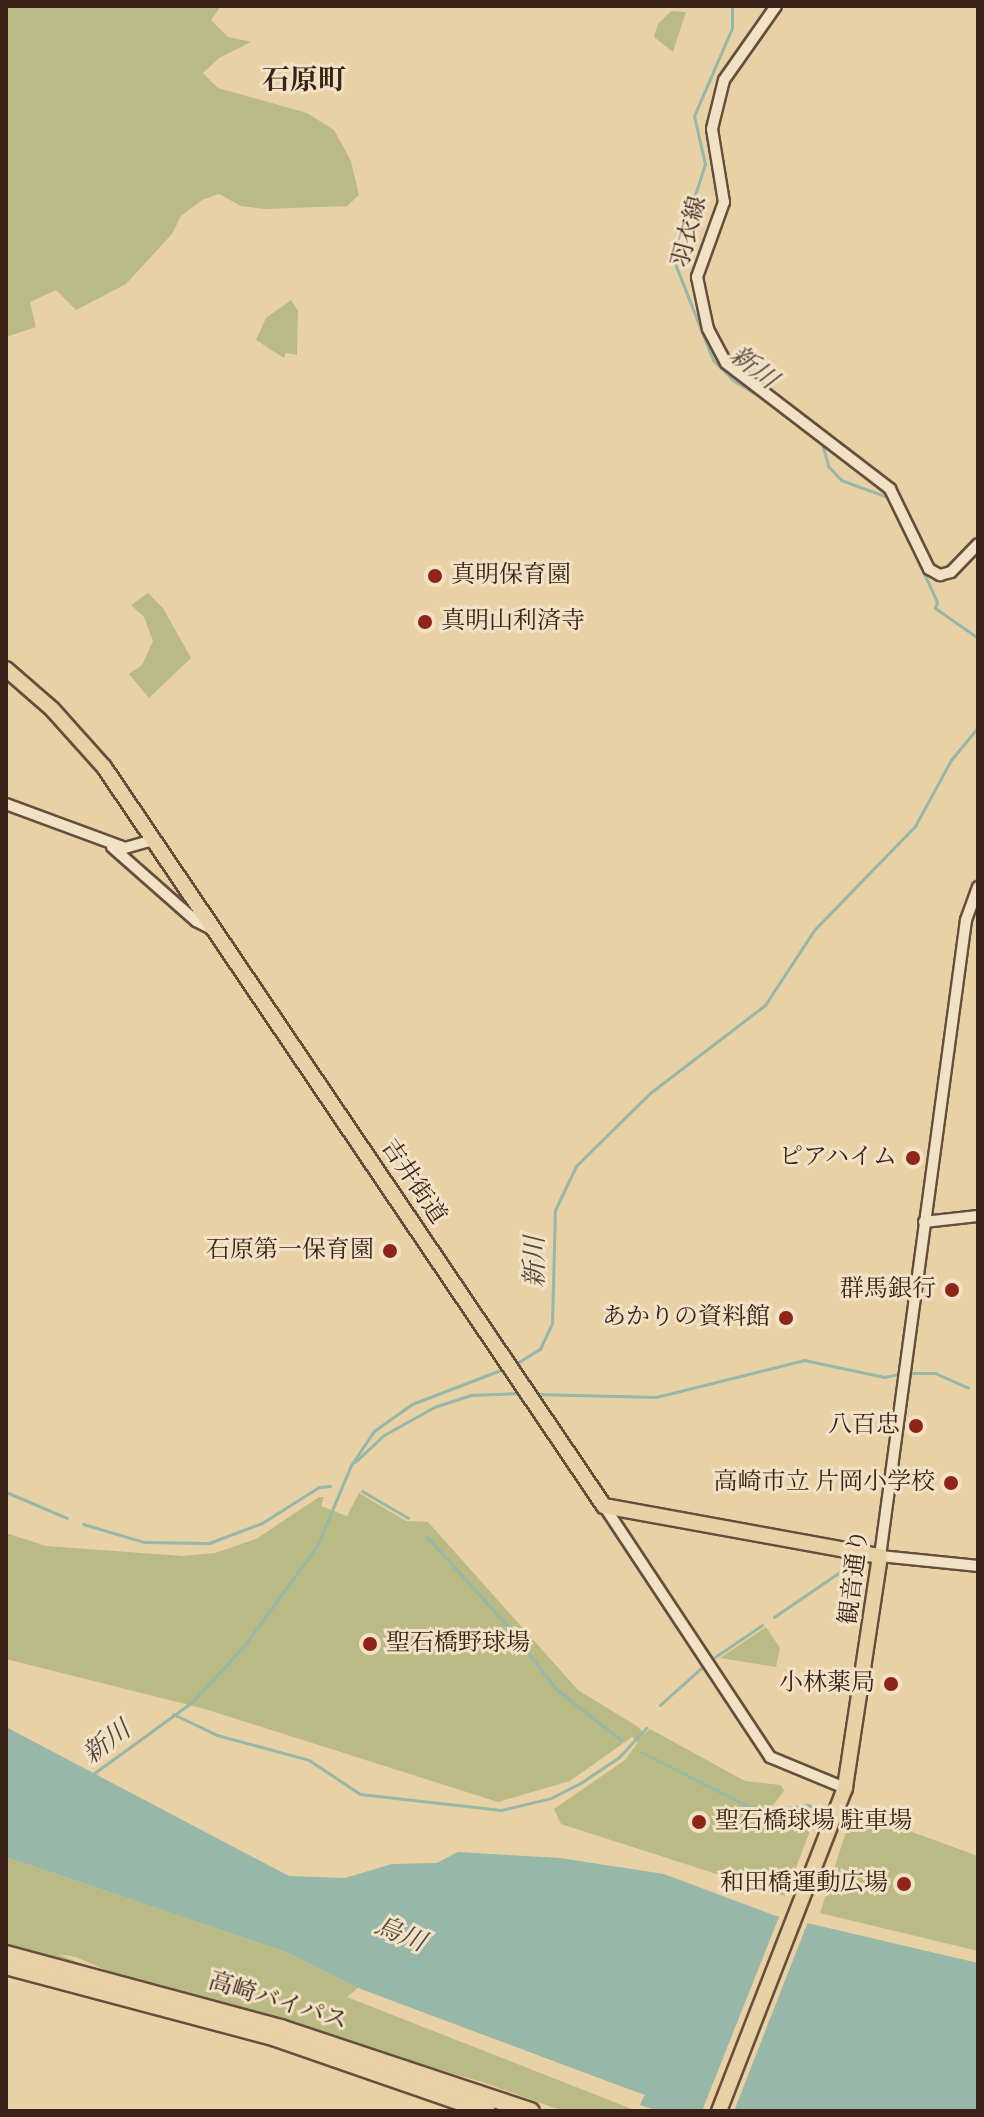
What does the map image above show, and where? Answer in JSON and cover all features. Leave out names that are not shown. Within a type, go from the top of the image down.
[{"type":"highway","name":"高崎バイパス","points":[[6,1954],[281,2028],[531,2111]]},
{"type":"highway","name":"高崎バイパス","points":[[6,1966],[276,2038],[487,2111]]},
{"type":"highway","points":[[376,2082],[461,2111]]},
{"type":"main road","name":"吉井街道","points":[[6,669],[52,709],[104,767],[604,1506]]},
{"type":"main road","points":[[604,1506],[880,1556]]},
{"type":"main road","name":"観音通り","points":[[719,2111],[842,1795],[880,1556]]},
{"type":"street","name":"羽衣線","points":[[776,6],[724,80],[712,129],[724,202],[697,277],[708,329],[726,363],[890,489],[929,569],[940,575],[951,572],[978,544]]},
{"type":"street","points":[[6,804],[86,831],[107,844],[196,921],[219,933]]},
{"type":"street","points":[[107,844],[125,848],[153,840]]},
{"type":"street","name":"観音通り","points":[[880,1556],[966,920],[978,887]]},
{"type":"street","points":[[924,1222],[978,1216]]},
{"type":"street","points":[[604,1506],[770,1757],[825,1782],[842,1795]]},
{"type":"street","points":[[880,1556],[978,1566]]},
{"type":"green space","points":[[6,6],[221,6],[211,20],[228,37],[251,42],[219,58],[203,73],[218,88],[307,113],[334,130],[351,161],[359,195],[347,206],[265,209],[241,206],[219,194],[202,200],[181,216],[172,234],[126,284],[76,310],[56,290],[30,302],[36,327],[6,337]]},
{"type":"green space","points":[[671,11],[686,12],[673,52],[654,37],[658,24]]},
{"type":"green space","points":[[291,300],[298,311],[297,355],[286,353],[284,358],[256,340],[266,318]]},
{"type":"green space","points":[[148,593],[163,608],[191,658],[149,698],[129,674],[142,665],[153,641],[144,617],[131,605]]},
{"type":"green space","points":[[359,1493],[406,1521],[428,1522],[578,1690],[640,1728],[643,1735],[650,1729],[745,1781],[781,1785],[784,1791],[767,1813],[817,1813],[785,1896],[561,1824],[554,1809],[625,1760],[638,1742],[632,1737],[570,1781],[498,1802],[205,1709],[6,1659],[6,1533],[46,1546],[183,1556],[215,1553],[256,1539],[319,1497],[324,1497],[321,1506],[347,1516]]},
{"type":"green space","points":[[766,1627],[780,1648],[776,1667],[720,1658]]},
{"type":"green space","name":"和田橋運動広場","points":[[851,1816],[879,1820],[978,1856],[978,1951],[820,1913]]},
{"type":"green space","points":[[6,1857],[286,1952],[358,1988],[347,1997],[637,2111],[563,2111],[479,2081],[130,1981],[76,1957],[58,1954],[101,1972],[6,1948]]},
{"type":"water","name":"烏川","points":[[6,1727],[289,1876],[345,1878],[392,1864],[437,1863],[458,1852],[560,1858],[664,1874],[773,1915],[978,1963],[978,2111],[658,2111],[640,2105],[644,2095],[358,1988],[286,1952],[6,1857]]},
{"type":"pier","points":[[781,1912],[809,1919],[734,2111],[702,2111]]},
{"type":"pier","points":[[358,1988],[645,2095],[637,2108],[639,2098],[355,1990]]},
{"type":"waterway","name":"新川","points":[[732,6],[732,28],[694,116],[705,164],[695,195],[696,223],[677,239],[674,261],[713,360],[733,380],[780,409]]},
{"type":"waterway","name":"新川","points":[[822,443],[828,466],[841,480],[890,498]]},
{"type":"waterway","name":"新川","points":[[901,523],[937,602],[935,608],[978,638]]},
{"type":"waterway","name":"新川","points":[[514,1365],[540,1349],[552,1323],[555,1210],[576,1166],[650,1093],[765,1005],[815,929],[915,826],[951,760],[978,727]]},
{"type":"waterway","points":[[535,1394],[656,1397],[804,1360],[884,1377],[900,1374]]},
{"type":"waterway","name":"新川","points":[[93,1774],[192,1702],[244,1646],[317,1546],[351,1465],[374,1431],[412,1404],[503,1369]]},
{"type":"waterway","points":[[908,1373],[935,1373],[968,1388]]},
{"type":"waterway","points":[[355,1462],[384,1435],[434,1407],[470,1395],[519,1393]]},
{"type":"waterway","points":[[83,1524],[144,1542],[209,1543],[262,1523],[319,1487],[330,1486]]},
{"type":"waterway","points":[[362,1491],[408,1518]]},
{"type":"waterway","points":[[6,1492],[67,1518]]},
{"type":"waterway","points":[[427,1537],[506,1624],[556,1689],[621,1740]]},
{"type":"waterway","points":[[774,1617],[850,1565]]},
{"type":"waterway","points":[[715,1657],[762,1625]]},
{"type":"waterway","points":[[660,1705],[702,1667]]},
{"type":"waterway","points":[[173,1714],[217,1735],[309,1760],[360,1794],[501,1810],[551,1798],[579,1784],[619,1757],[646,1728]]},
{"type":"waterway","points":[[641,1752],[756,1810]]},
{"type":"waterway","points":[[767,1811],[808,1805],[819,1809]]},
{"type":"place","name":"真明保育園","points":[[435,576]]},
{"type":"place","name":"真明山利済寺","points":[[425,622]]},
{"type":"place","name":"ピアハイム","points":[[913,1158]]},
{"type":"place","name":"石原第一保育園","points":[[390,1251]]},
{"type":"place","name":"群馬銀行","points":[[952,1290]]},
{"type":"place","name":"あかりの資料館","points":[[786,1318]]},
{"type":"place","name":"八百忠","points":[[916,1426]]},
{"type":"place","name":"高崎市立 片岡小学校","points":[[951,1483]]},
{"type":"place","name":"聖石橋野球場","points":[[370,1644]]},
{"type":"place","name":"小林薬局","points":[[891,1684]]},
{"type":"place","name":"聖石橋球場 駐車場","points":[[699,1822]]},
{"type":"place","name":"和田橋運動広場","points":[[904,1884]]},
{"type":"district","name":"石原町","points":[[304,82]]}]
